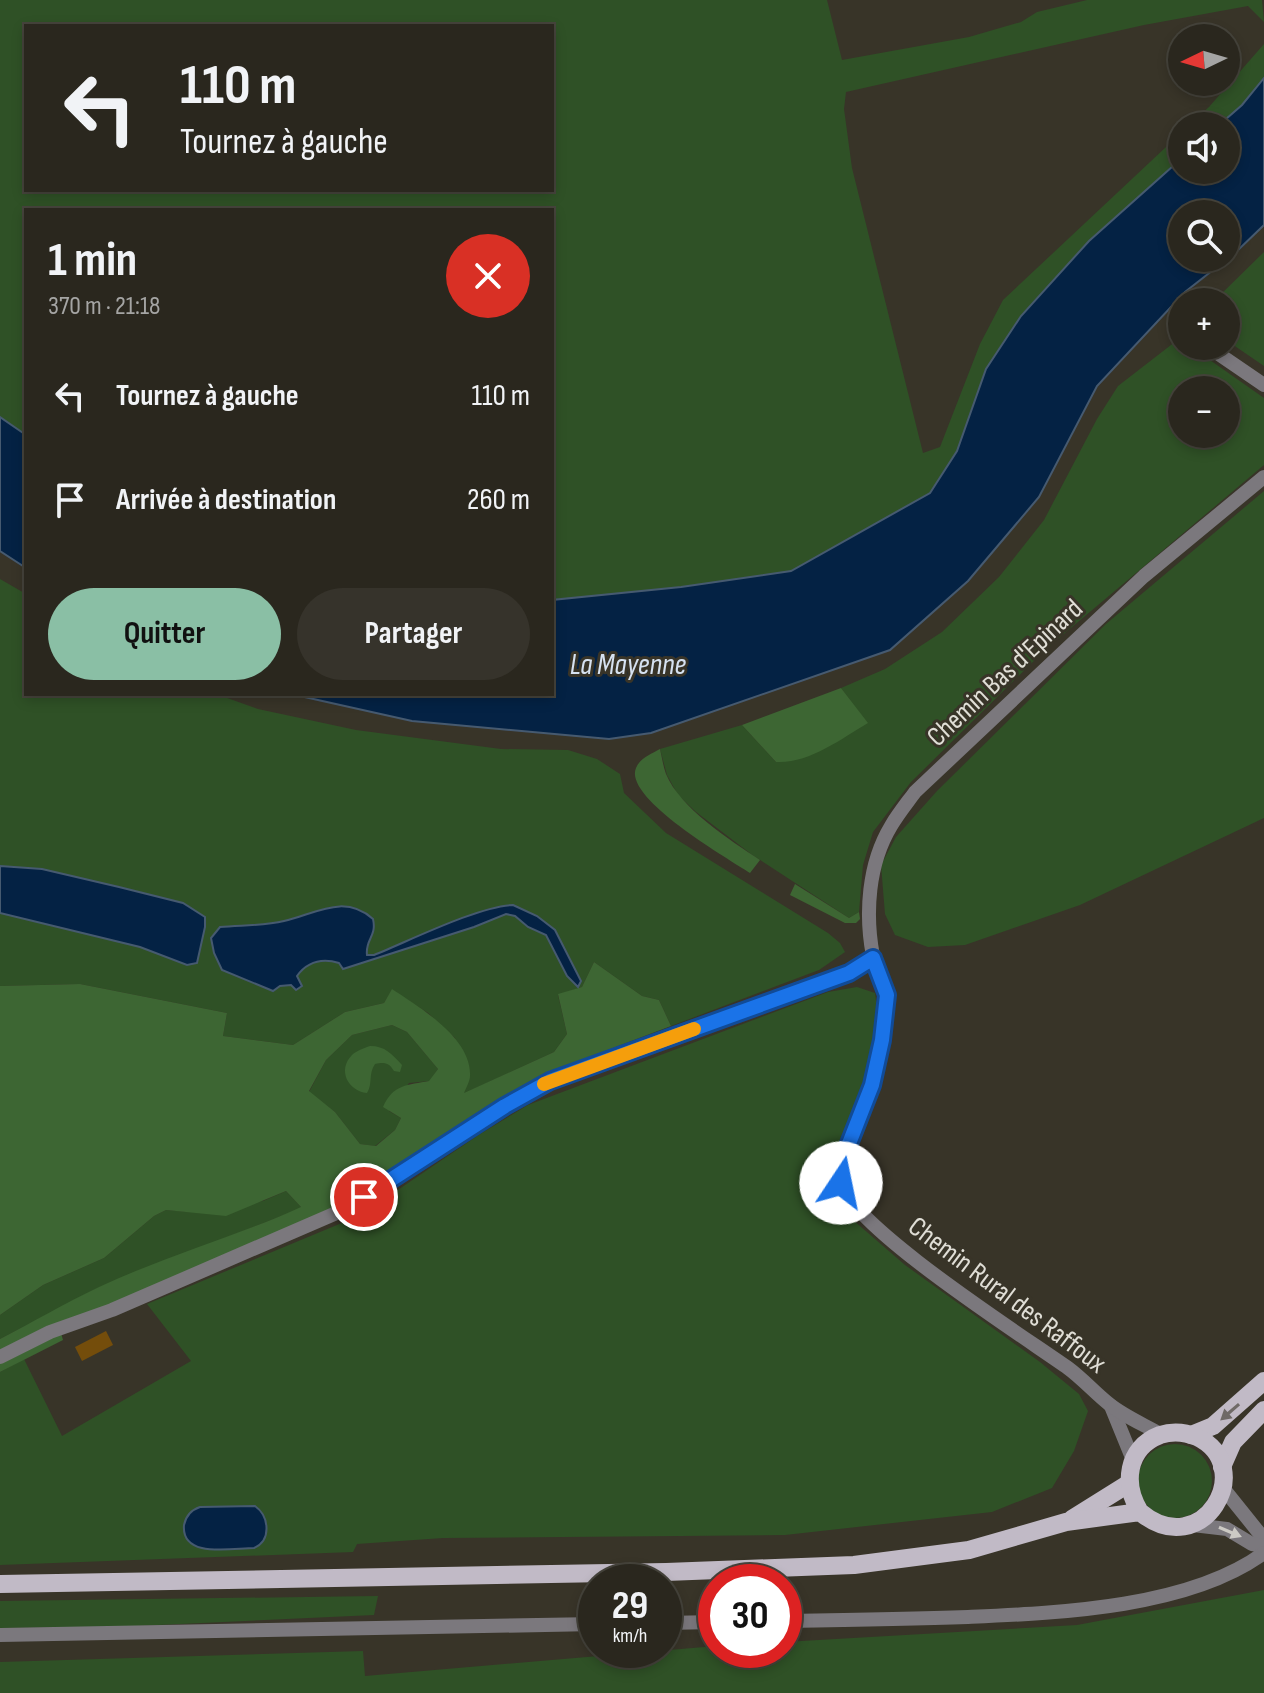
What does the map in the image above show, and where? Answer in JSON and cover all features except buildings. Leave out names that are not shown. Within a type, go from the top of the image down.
[{"type":"main road","points":[[1191,1435],[1213,1426],[1264,1381]]},
{"type":"main road","points":[[1222,1467],[1210,1447],[1191,1435],[1162,1435],[1144,1445],[1133,1460],[1128,1484],[1140,1512],[1151,1521],[1165,1527],[1179,1528],[1206,1518],[1216,1507],[1223,1488],[1222,1467],[1233,1442],[1264,1410]]},
{"type":"main road","points":[[1066,1522],[1128,1484]]},
{"type":"main road","points":[[0,1584],[666,1572],[854,1565],[969,1550],[1066,1522],[1140,1512]]},
{"type":"street","points":[[1227,360],[1264,385]]},
{"type":"street","name":"Chemin Bas d'Epinard","points":[[873,958],[868,909],[875,865],[889,828],[915,792],[1144,576],[1264,477]]},
{"type":"street","points":[[0,1357],[50,1332],[112,1310],[341,1211],[505,1106],[550,1081],[849,973],[873,958]]},
{"type":"street","name":"Chemin Rural des Raffoux","points":[[873,958],[887,995],[882,1040],[872,1085],[841,1164],[841,1183],[848,1199],[865,1218],[907,1253],[1067,1367],[1111,1406],[1162,1435]]},
{"type":"street","name":"Chemin Rural des Raffoux","points":[[1111,1406],[1133,1460]]},
{"type":"street","points":[[1223,1488],[1264,1539]]},
{"type":"street","points":[[1193,1525],[1227,1529],[1252,1544],[1264,1546]]},
{"type":"street","points":[[802,1621],[1046,1614],[1120,1604],[1218,1579],[1264,1553]]},
{"type":"street","points":[[0,1635],[578,1624]]},
{"type":"green space","points":[[0,0],[827,0],[842,60],[969,37],[1021,22],[1037,12],[1087,0],[1262,0],[1264,22],[1248,6],[1144,25],[846,92],[844,109],[852,168],[923,453],[940,447],[980,344],[1003,300],[1168,145],[1168,170],[1089,241],[986,369],[957,451],[930,493],[791,571],[682,587],[554,600],[554,208],[24,208],[24,434],[0,417]]},
{"type":"green space","points":[[1264,44],[1264,78],[1242,105],[1234,112],[1203,112],[1219,96],[1240,96],[1240,71]]},
{"type":"green space","points":[[1264,252],[1264,366],[1240,350],[1240,288],[1227,288]]},
{"type":"green space","points":[[1168,347],[1168,360],[1210,360],[1233,376],[1168,376],[1168,448],[1240,448],[1240,381],[1264,398],[1264,465],[1046,649],[911,782],[873,832],[863,865],[859,912],[849,918],[751,854],[678,795],[667,775],[660,749],[742,725],[776,762],[867,723],[841,688],[885,669],[942,632],[999,577],[1044,520],[1097,419],[1118,386]]},
{"type":"green space","points":[[1264,491],[1264,818],[1080,905],[965,945],[928,947],[895,935],[885,914],[881,865],[896,837],[937,791],[1106,624]]},
{"type":"green space","points":[[0,579],[24,593],[24,696],[222,696],[258,709],[356,730],[501,749],[568,750],[597,759],[620,774],[624,793],[666,833],[828,933],[845,952],[819,970],[671,1026],[659,1000],[642,996],[594,962],[582,987],[558,995],[567,1034],[554,1052],[463,1094],[455,1038],[428,1013],[392,990],[384,1003],[345,1012],[293,1045],[223,1036],[227,1013],[80,984],[0,986]]},
{"type":"green space","points":[[841,688],[868,723],[812,755],[776,762],[742,725]]},
{"type":"green space","points":[[660,749],[666,774],[682,799],[707,822],[760,860],[750,873],[700,841],[645,795],[636,781],[636,768],[643,759]]},
{"type":"green space","points":[[795,884],[849,918],[859,912],[860,919],[856,923],[845,923],[790,895]]},
{"type":"green space","points":[[594,962],[642,996],[659,1000],[671,1026],[592,1056],[519,1091],[314,1220],[59,1326],[63,1340],[0,1372],[0,1339],[124,1276],[301,1207],[286,1191],[226,1216],[166,1210],[154,1216],[104,1258],[43,1285],[0,1315],[0,986],[80,984],[227,1013],[223,1036],[293,1045],[345,1012],[384,1003],[392,989],[442,1025],[462,1049],[470,1076],[464,1093],[554,1052],[567,1034],[558,994],[582,987]],"holes":[[[392,1025],[407,1032],[438,1069],[429,1081],[402,1087],[391,1094],[383,1107],[401,1118],[395,1130],[376,1146],[360,1144],[335,1112],[309,1091],[326,1060],[352,1035]]]},
{"type":"green space","points":[[857,987],[875,993],[877,1014],[874,1038],[862,1088],[824,1179],[838,1207],[905,1265],[1040,1362],[1079,1394],[1088,1411],[1074,1451],[1052,1488],[992,1512],[785,1535],[443,1538],[357,1544],[353,1552],[0,1565],[0,1372],[24,1359],[62,1436],[191,1361],[147,1304],[361,1215],[528,1105],[828,992]]},
{"type":"green space","points":[[392,1025],[407,1032],[438,1069],[430,1081],[409,1083],[389,1111],[401,1118],[395,1130],[375,1146],[360,1144],[335,1112],[309,1092],[326,1060],[352,1035]]},
{"type":"green space","points":[[370,1046],[384,1049],[402,1065],[400,1072],[386,1064],[375,1064],[367,1093],[350,1084],[345,1067],[354,1054]]},
{"type":"green space","points":[[286,1191],[302,1208],[100,1287],[0,1339],[0,1315],[43,1285],[104,1258],[154,1216],[166,1210],[190,1212],[263,1201]]},
{"type":"green space","points":[[1168,1444],[1182,1444],[1196,1450],[1206,1460],[1212,1481],[1206,1502],[1196,1512],[1182,1518],[1168,1518],[1154,1512],[1144,1502],[1138,1488],[1138,1474],[1144,1460],[1154,1450]]},
{"type":"green space","points":[[1264,1590],[1264,1693],[0,1693],[0,1662],[363,1651],[365,1676],[578,1658],[578,1668],[682,1668],[682,1649],[698,1648],[698,1668],[802,1668],[802,1641],[1077,1625]]},
{"type":"green space","points":[[378,1596],[374,1615],[115,1627],[0,1628],[0,1601]]},
{"type":"water","name":"La Mayenne","points":[[1264,78],[1264,225],[1240,248],[1240,200],[1168,200],[1168,272],[1210,272],[1190,288],[1168,288],[1168,310],[1097,386],[1039,497],[968,581],[890,650],[651,733],[609,739],[412,721],[300,696],[554,696],[554,600],[681,587],[791,571],[930,493],[957,451],[986,369],[1021,316],[1089,241],[1168,170],[1168,184],[1240,184],[1240,112],[1234,112]]},
{"type":"water","points":[[0,417],[24,434],[24,567],[0,551]]},
{"type":"water","points":[[0,866],[42,869],[183,903],[205,917],[197,963],[187,965],[140,947],[0,913]]},
{"type":"water","points":[[513,905],[537,916],[555,930],[581,981],[578,987],[567,976],[546,935],[528,927],[515,916],[506,914],[343,969],[339,963],[316,962],[297,976],[302,986],[296,990],[291,985],[280,986],[273,991],[222,970],[211,938],[220,927],[276,923],[329,908],[351,907],[373,919],[367,955],[374,955],[482,911]]},
{"type":"water","points":[[255,1506],[266,1522],[266,1534],[254,1548],[210,1549],[191,1543],[185,1536],[186,1518],[197,1508]]},
{"type":"slow traffic","points":[[544,1084],[694,1029]]},
{"type":"route","points":[[364,1197],[505,1106],[550,1081],[849,973],[873,958],[887,995],[882,1040],[872,1085],[841,1164],[841,1183]]}]
